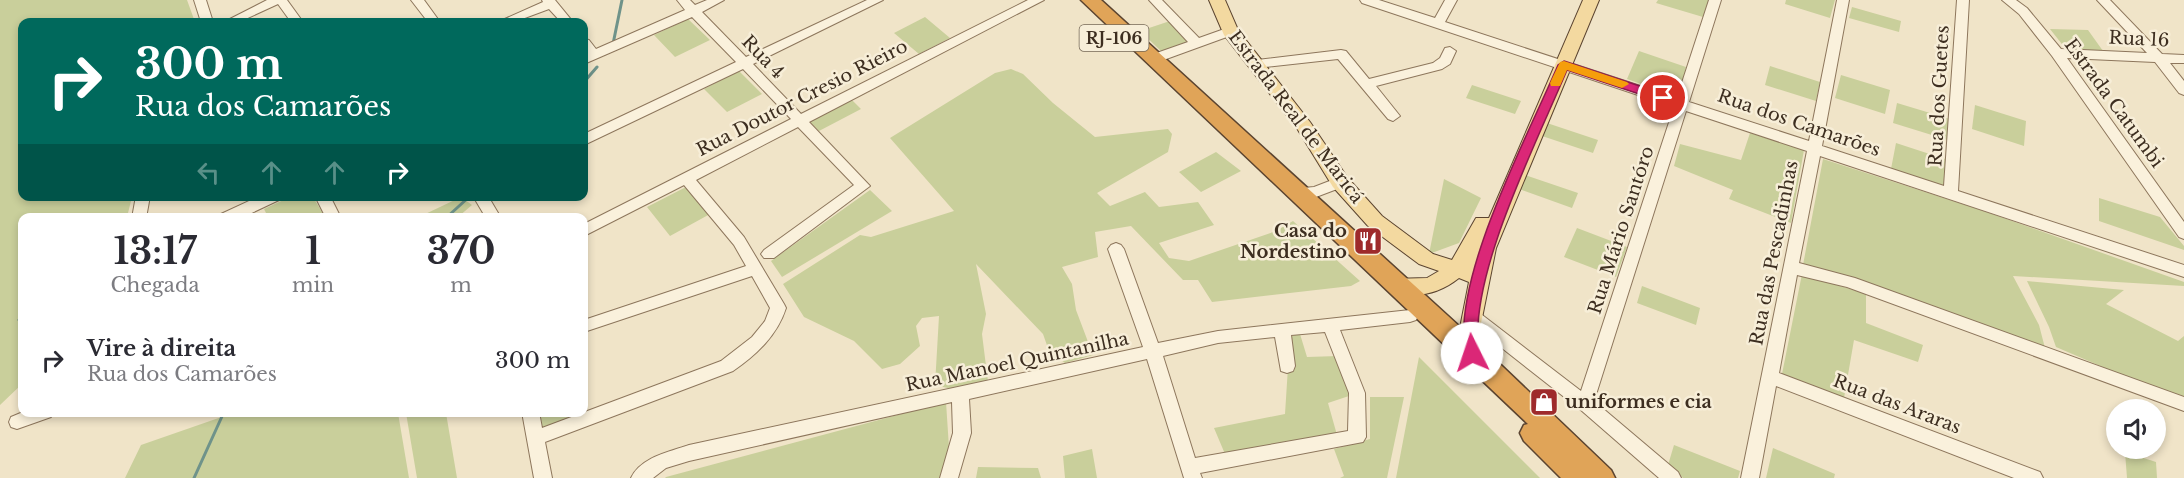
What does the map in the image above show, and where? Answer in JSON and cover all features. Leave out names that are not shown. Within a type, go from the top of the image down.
[{"type":"highway","name":"RJ-106","points":[[1075,0],[1579,478]]},
{"type":"highway","name":"RJ-106","points":[[1090,0],[1307,196],[1602,478]]},
{"type":"main road","name":"Estrada Real de Maricá","points":[[1216,0],[1230,31],[1304,126],[1340,182],[1375,220],[1426,259],[1478,277]]},
{"type":"main road","points":[[1558,63],[1578,0]]},
{"type":"main road","points":[[1472,353],[1469,333],[1471,315],[1488,228],[1558,63],[1591,0]]},
{"type":"main road","points":[[1398,285],[1415,289],[1430,287],[1456,270],[1488,228]]},
{"type":"street","points":[[200,0],[206,18]]},
{"type":"street","points":[[239,18],[279,0],[294,18]]},
{"type":"street","points":[[417,0],[431,18]]},
{"type":"street","name":"Rua 4","points":[[682,0],[863,186],[769,254]]},
{"type":"street","points":[[589,58],[718,0]]},
{"type":"street","points":[[588,138],[876,0]]},
{"type":"street","name":"Rua Doutor Cresio Rieiro","points":[[588,228],[1038,0]]},
{"type":"street","points":[[1155,0],[1197,43]]},
{"type":"street","name":"Rua dos Camarões","points":[[1366,0],[2184,272]]},
{"type":"street","points":[[1438,24],[1450,0]]},
{"type":"street","name":"Rua Mário Santóro","points":[[1585,404],[1715,0]]},
{"type":"street","name":"Rua das Pescadinhas","points":[[1750,478],[1843,0]]},
{"type":"street","name":"Rua dos Guetes","points":[[1951,195],[1963,0]]},
{"type":"street","name":"Estrada Catumbi","points":[[2008,0],[2023,10],[2057,53],[2184,233]]},
{"type":"street","points":[[2103,0],[2160,59],[2184,90]]},
{"type":"street","points":[[513,18],[549,2],[563,18]]},
{"type":"street","points":[[1153,59],[1230,31]]},
{"type":"street","points":[[1368,84],[1437,66],[1445,62],[1450,51]]},
{"type":"street","points":[[1257,64],[1337,53],[1344,55],[1394,116]]},
{"type":"street","name":"Rua 16","points":[[2057,53],[2184,59]]},
{"type":"street","points":[[536,438],[709,373],[737,359],[770,326],[778,308],[756,269],[724,219],[687,179]]},
{"type":"street","points":[[1307,196],[1340,182]]},
{"type":"street","points":[[237,213],[263,201]]},
{"type":"street","points":[[1116,249],[1153,351],[1191,472],[1358,437],[1357,393],[1330,325]]},
{"type":"street","points":[[1791,268],[1808,270],[1850,282],[2184,404]]},
{"type":"street","points":[[588,325],[756,269]]},
{"type":"street","points":[[1471,315],[1585,404],[1672,478]]},
{"type":"street","name":"Rua Manoel Quintanilha","points":[[640,478],[660,462],[689,453],[1218,337],[1410,316]]},
{"type":"street","points":[[1282,329],[1287,366]]},
{"type":"street","name":"Rua das Araras","points":[[1770,376],[2010,473],[2034,478]]},
{"type":"street","points":[[949,478],[962,433],[960,394]]},
{"type":"street","points":[[17,422],[31,417]]},
{"type":"street","points":[[531,417],[543,478]]},
{"type":"green space","points":[[0,0],[187,0],[194,18],[18,18],[18,201],[131,201],[128,213],[18,213],[18,388],[0,405]]},
{"type":"green space","points":[[1658,0],[1709,0],[1703,17],[1656,3]]},
{"type":"green space","points":[[1786,0],[1835,0],[1830,18],[1785,4]]},
{"type":"green space","points":[[1852,7],[1901,21],[1899,32],[1849,18]]},
{"type":"green space","points":[[925,17],[950,38],[919,54],[894,33]]},
{"type":"green space","points":[[688,19],[710,40],[675,57],[654,35]]},
{"type":"green space","points":[[1170,21],[1190,41],[1161,51],[1140,31]]},
{"type":"green space","points":[[2050,29],[2088,30],[2103,51],[2065,48]]},
{"type":"green space","points":[[1639,51],[1686,67],[1680,98],[1627,79]]},
{"type":"green space","points":[[1770,66],[1820,82],[1816,101],[1765,85]]},
{"type":"green space","points":[[1011,69],[1023,74],[1053,103],[1095,137],[1168,129],[1172,134],[1168,152],[1097,193],[1110,206],[1145,192],[1159,207],[1198,202],[1214,225],[1159,243],[1169,258],[1189,261],[1276,231],[1293,221],[1360,281],[1351,286],[1212,302],[1198,280],[1183,280],[1131,226],[1095,232],[1098,257],[1062,267],[1072,284],[1076,310],[1093,355],[1065,363],[1049,351],[1043,334],[976,264],[986,314],[982,334],[988,382],[956,390],[935,385],[939,316],[922,318],[916,326],[920,346],[900,364],[882,369],[854,341],[804,317],[783,284],[860,235],[871,237],[954,211],[890,138],[995,73]]},
{"type":"green space","points":[[739,71],[762,94],[727,112],[704,89]]},
{"type":"green space","points":[[1841,75],[1890,90],[1885,114],[1835,98]]},
{"type":"green space","points":[[1472,85],[1521,101],[1515,114],[1466,98]]},
{"type":"green space","points":[[850,98],[861,109],[819,131],[808,120]]},
{"type":"green space","points":[[1897,103],[1950,119],[1948,140],[1893,123]]},
{"type":"green space","points":[[1975,105],[2026,121],[2024,146],[1972,129]]},
{"type":"green space","points":[[1547,123],[1598,140],[1593,153],[1542,136]]},
{"type":"green space","points":[[1750,133],[1804,150],[1791,223],[1729,199],[1733,190],[1674,166],[1680,144],[1741,160]]},
{"type":"green space","points":[[1896,143],[1948,160],[1944,186],[1891,169]]},
{"type":"green space","points":[[1216,152],[1241,171],[1201,192],[1179,172]]},
{"type":"green space","points":[[1823,159],[1984,211],[2184,282],[2184,286],[2013,276],[2039,325],[2045,348],[1803,265]]},
{"type":"green space","points":[[1525,175],[1578,193],[1572,208],[1519,189]]},
{"type":"green space","points":[[1444,179],[1481,198],[1459,243],[1429,254]]},
{"type":"green space","points":[[686,187],[710,214],[670,236],[647,207]]},
{"type":"green space","points":[[870,190],[892,211],[782,277],[771,261]]},
{"type":"green space","points":[[2099,198],[2160,217],[2184,246],[2184,250],[2099,221]]},
{"type":"green space","points":[[281,201],[315,201],[323,213],[266,213],[264,209]]},
{"type":"green space","points":[[453,201],[466,201],[472,205],[463,213],[427,213]]},
{"type":"green space","points":[[1577,228],[1627,247],[1616,277],[1564,257]]},
{"type":"green space","points":[[1802,274],[1866,294],[1866,323],[1923,345],[1918,362],[1854,340],[1844,398],[1782,374]]},
{"type":"green space","points":[[2027,281],[2124,290],[2106,304],[2178,341],[2184,336],[2184,412],[2166,401],[2166,399],[2162,399],[2119,374],[2056,347]]},
{"type":"green space","points":[[1642,286],[1700,308],[1696,325],[1637,303]]},
{"type":"green space","points":[[1300,334],[1307,357],[1338,356],[1352,395],[1328,403],[1337,435],[1225,454],[1214,428],[1285,414],[1290,336]]},
{"type":"green space","points":[[1419,357],[1540,478],[1396,478]]},
{"type":"green space","points":[[1370,397],[1404,397],[1387,478],[1340,478],[1344,476],[1334,449],[1370,439]]},
{"type":"green space","points":[[946,402],[951,478],[665,478],[666,477]]},
{"type":"green space","points":[[222,417],[399,417],[409,478],[125,478],[141,445]]},
{"type":"green space","points":[[407,417],[447,417],[457,478],[417,478]]},
{"type":"green space","points":[[541,417],[578,417],[543,430]]},
{"type":"green space","points":[[1674,445],[1740,471],[1738,478],[1683,478],[1668,465]]},
{"type":"green space","points":[[1773,448],[1835,474],[1834,478],[1766,478]]},
{"type":"green space","points":[[1092,449],[1097,478],[1065,478],[1063,456]]},
{"type":"green space","points":[[2126,459],[2147,459],[2156,462],[2157,478],[2127,478]]},
{"type":"green space","points":[[978,467],[1038,468],[1041,478],[976,478]]},
{"type":"waterway","points":[[613,44],[622,0]]},
{"type":"waterway","points":[[588,77],[597,67]]},
{"type":"waterway","points":[[451,213],[465,201]]},
{"type":"waterway","points":[[194,478],[222,417]]},
{"type":"slow traffic","points":[[1556,83],[1564,65],[1622,84]]},
{"type":"place","name":"Casa do Nordestino","points":[[1368,241]]},
{"type":"place","name":"uniformes e cia","points":[[1544,402]]},
{"type":"route","points":[[1472,353],[1469,333],[1471,315],[1486,248],[1564,65],[1663,98]]}]
